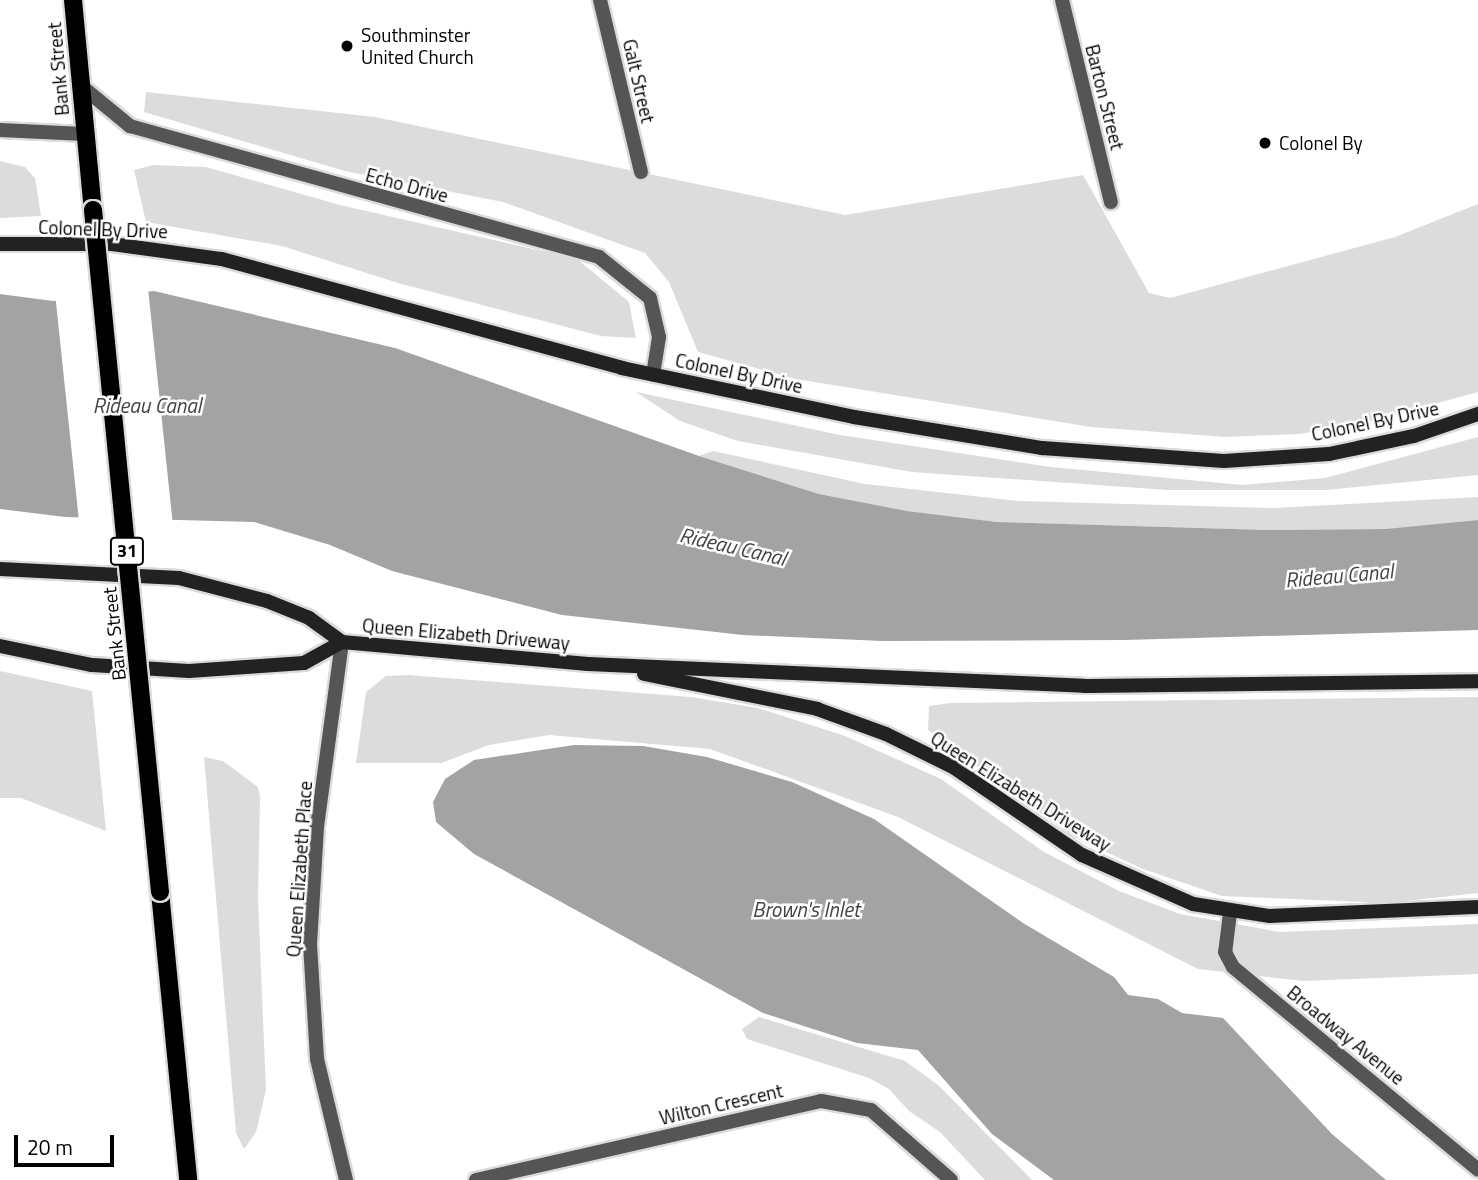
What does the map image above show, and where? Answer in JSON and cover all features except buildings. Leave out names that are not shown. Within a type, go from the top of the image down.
[{"type":"main road","name":"Bank Street","points":[[73,0],[188,1180]]},
{"type":"main road","name":"Colonel By Drive","points":[[0,244],[112,244],[222,259],[653,375],[854,416],[1042,448],[1224,461],[1329,454],[1414,436],[1478,414]]},
{"type":"main road","name":"Queen Elizabeth Driveway","points":[[0,569],[191,580],[267,601],[309,618],[342,642],[588,664],[1084,686],[1478,681]]},
{"type":"main road","name":"Queen Elizabeth Driveway","points":[[0,646],[92,664],[189,671],[304,663],[342,642]]},
{"type":"main road","name":"Queen Elizabeth Driveway","points":[[588,664],[784,701],[852,721],[932,755],[1047,833],[1114,872],[1230,913],[1310,916],[1478,907]]},
{"type":"street","name":"Galt Street","points":[[600,0],[641,172]]},
{"type":"street","name":"Barton Street","points":[[1062,0],[1111,202]]},
{"type":"street","name":"Echo Drive","points":[[80,85],[130,126],[599,257],[650,298],[659,337],[653,375]]},
{"type":"street","points":[[0,130],[84,134]]},
{"type":"street","name":"Queen Elizabeth Place","points":[[342,642],[317,827],[310,944],[317,1059],[346,1180]]},
{"type":"street","name":"Broadway Avenue","points":[[1230,913],[1225,952],[1233,967],[1478,1170]]},
{"type":"street","name":"Wilton Crescent","points":[[476,1180],[510,1176],[821,1101],[871,1110],[951,1180]]},
{"type":"shaded area","points":[[146,92],[375,117],[845,215],[1083,175],[1149,293],[1170,298],[1395,237],[1478,204],[1478,392],[1360,424],[1299,434],[1225,437],[1091,427],[796,379],[698,352],[669,282],[645,253],[503,202],[345,171],[144,112]]},
{"type":"shaded area","points":[[0,161],[25,167],[35,178],[41,216],[0,218]]},
{"type":"shaded area","points":[[153,165],[206,167],[340,205],[577,259],[629,302],[636,338],[601,336],[398,283],[282,246],[146,222],[134,170]]},
{"type":"shaded area","points":[[636,392],[840,435],[1051,467],[1242,485],[1325,478],[1478,437],[1478,475],[1326,490],[1168,490],[912,472],[738,441],[680,421]]},
{"type":"shaded area","points":[[713,451],[865,484],[1019,501],[1275,508],[1478,497],[1478,520],[1392,529],[1267,530],[997,522],[907,511],[819,494],[699,456]]},
{"type":"shaded area","points":[[0,671],[92,691],[106,831],[21,798],[0,798]]},
{"type":"shaded area","points":[[409,675],[691,697],[758,708],[845,736],[941,779],[1044,852],[1119,891],[1180,914],[1280,932],[1478,924],[1478,974],[1303,981],[1198,969],[898,817],[710,749],[549,735],[489,745],[441,763],[356,763],[366,692],[386,676]]},
{"type":"shaded area","points":[[1478,697],[1478,893],[1387,903],[1222,896],[1143,869],[1071,836],[928,730],[929,706],[950,703]]},
{"type":"shaded area","points":[[204,757],[223,761],[258,787],[260,797],[258,898],[266,1090],[256,1132],[244,1149],[236,1133]]},
{"type":"shaded area","points":[[759,1017],[905,1061],[938,1085],[1032,1180],[985,1180],[940,1132],[909,1111],[889,1089],[869,1078],[747,1039],[742,1029]]},
{"type":"water","name":"Rideau Canal","points":[[154,291],[395,348],[699,456],[819,494],[907,511],[997,522],[1267,530],[1386,529],[1478,520],[1478,630],[1125,640],[883,641],[743,635],[562,615],[392,571],[330,545],[254,522],[65,517],[0,509],[0,294],[53,301]]},
{"type":"water","name":"Brown's Inlet","points":[[574,745],[643,746],[707,757],[792,782],[874,819],[1023,923],[1114,977],[1128,995],[1158,999],[1182,1013],[1223,1018],[1332,1134],[1386,1180],[1054,1180],[992,1134],[918,1050],[857,1043],[763,1013],[474,854],[436,822],[433,802],[445,779],[474,760]]},
{"type":"pier","points":[[148,288],[173,523],[80,532],[56,298]]},
{"type":"place","name":"Southminster United Church","points":[[347,46]]},
{"type":"place","name":"Colonel By","points":[[1265,143]]}]
